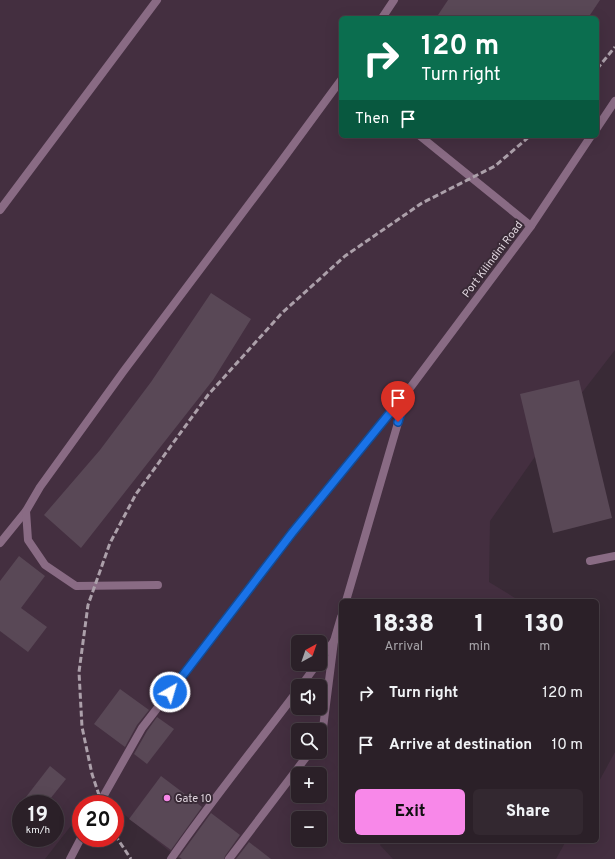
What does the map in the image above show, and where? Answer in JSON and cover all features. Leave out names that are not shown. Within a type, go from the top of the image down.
[{"type":"street","points":[[0,210],[157,0]]},
{"type":"street","points":[[383,16],[394,0]]},
{"type":"street","points":[[0,543],[26,511],[40,487],[123,372],[339,83]]},
{"type":"street","points":[[599,125],[615,101]]},
{"type":"street","points":[[422,138],[531,226]]},
{"type":"street","name":"Port Kilindini Road","points":[[104,795],[142,728],[292,533],[407,392],[531,226],[590,138]]},
{"type":"street","points":[[347,599],[407,392]]},
{"type":"street","points":[[26,511],[28,540],[45,565],[76,586],[158,585]]},
{"type":"street","points":[[590,561],[615,556]]},
{"type":"street","points":[[324,723],[334,641],[339,624]]},
{"type":"street","points":[[327,650],[334,641]]},
{"type":"street","points":[[171,859],[192,828],[291,699]]},
{"type":"street","points":[[229,859],[305,759]]},
{"type":"street","points":[[70,859],[76,847]]},
{"type":"shaded area","points":[[0,0],[615,0],[615,350],[560,421],[490,521],[489,582],[517,599],[339,599],[339,843],[382,843],[380,845],[393,859],[179,859],[124,814],[124,795],[100,795],[97,793],[95,795],[72,795],[72,824],[64,835],[64,795],[12,795],[12,847],[54,847],[45,859],[0,859]]},
{"type":"shaded area","points":[[615,752],[615,859],[556,859],[565,843],[599,843],[599,781]]},
{"type":"building","points":[[448,0],[600,0],[589,16],[437,16]]},
{"type":"building","points":[[211,293],[251,319],[213,380],[81,548],[44,515],[100,450],[151,382]]},
{"type":"building","points":[[579,380],[612,518],[553,533],[520,394]]},
{"type":"building","points":[[19,556],[45,576],[21,608],[47,627],[28,652],[0,631],[0,581]]},
{"type":"building","points":[[120,689],[149,710],[137,725],[125,747],[94,724]]},
{"type":"building","points":[[157,717],[174,729],[147,764],[134,754]]},
{"type":"building","points":[[50,766],[66,779],[53,795],[28,795]]},
{"type":"building","points":[[161,776],[202,807],[171,850],[129,819]]},
{"type":"building","points":[[211,813],[240,835],[224,859],[182,859],[179,857]]},
{"type":"building","points":[[249,842],[271,859],[236,859]]},
{"type":"railway","points":[[599,67],[615,47]]},
{"type":"railway","points":[[99,795],[92,774],[82,727],[79,672],[88,605],[110,543],[136,494],[208,395],[282,313],[345,256],[422,203],[495,166],[528,138]]},
{"type":"railway","points":[[123,847],[131,859]]},
{"type":"place","name":"Gate 10","points":[[167,798]]},
{"type":"route","points":[[170,692],[292,533],[407,392],[398,422]]}]
